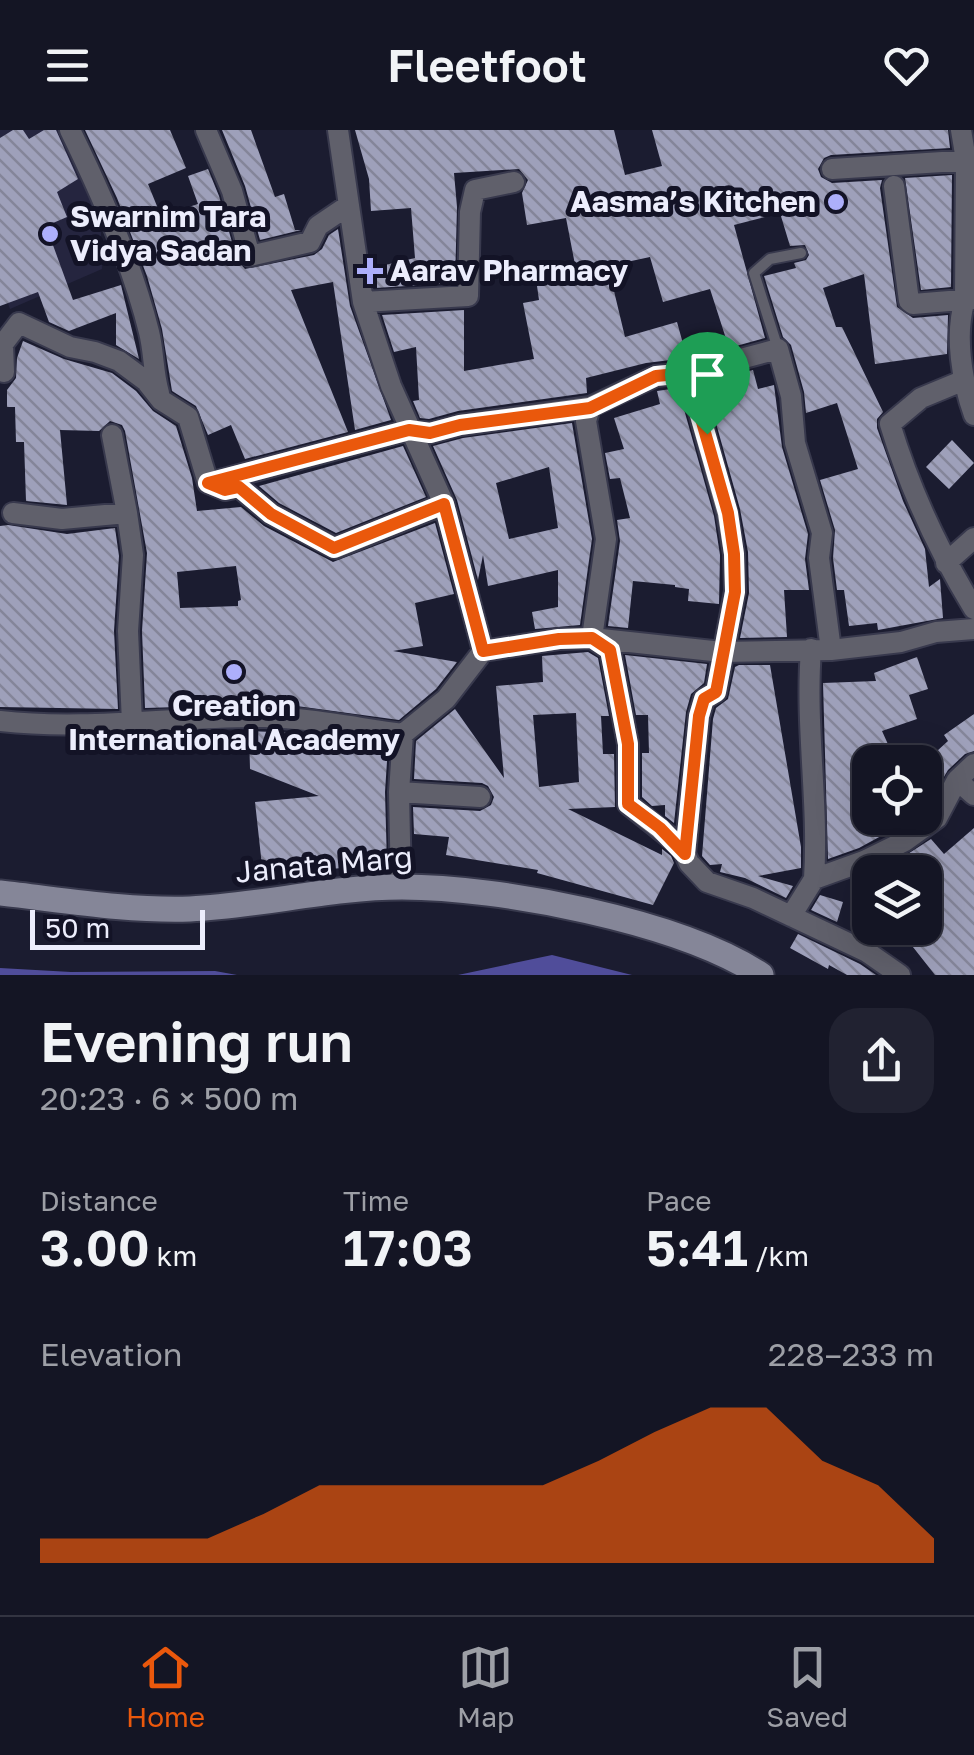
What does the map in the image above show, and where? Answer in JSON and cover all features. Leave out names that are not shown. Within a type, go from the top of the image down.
[{"type":"main road","name":"Janata Marg","points":[[0,893],[117,907],[187,909],[401,886],[537,901],[610,918],[693,941],[761,975]]},
{"type":"street","points":[[70,130],[132,276],[150,336],[152,368],[161,400]]},
{"type":"street","points":[[206,130],[232,191],[250,256],[310,242],[318,226],[349,205]]},
{"type":"street","points":[[338,130],[363,302],[390,386],[444,504],[483,651]]},
{"type":"street","points":[[961,130],[970,160],[969,299],[958,322],[962,380],[974,415]]},
{"type":"street","points":[[832,169],[970,160]]},
{"type":"street","points":[[363,302],[468,296],[470,212],[475,190],[514,182]]},
{"type":"street","points":[[894,186],[909,301],[913,304],[969,299]]},
{"type":"street","points":[[4,372],[3,344],[18,323],[70,347],[118,362],[188,418],[208,483]]},
{"type":"street","points":[[208,483],[409,430],[430,433],[460,425],[590,408],[656,376],[688,373],[778,349],[791,396],[796,442],[822,533],[821,650],[807,716],[817,832],[814,879],[791,916]]},
{"type":"street","points":[[685,854],[699,716],[704,699],[716,692],[735,592],[728,513],[688,373]]},
{"type":"street","points":[[962,380],[921,398],[890,424],[906,478],[946,562],[974,609]]},
{"type":"street","points":[[590,408],[586,420],[606,539],[592,638]]},
{"type":"street","points":[[112,436],[133,555],[128,631],[132,724]]},
{"type":"street","points":[[208,483],[225,490],[239,487],[271,514],[334,548],[444,504]]},
{"type":"street","points":[[9,515],[62,519],[127,513]]},
{"type":"street","points":[[946,562],[974,538]]},
{"type":"street","points":[[0,721],[132,724],[260,717],[403,734],[446,699],[483,651],[592,638],[722,652],[821,650],[974,629]]},
{"type":"street","points":[[592,638],[610,650],[628,744],[628,804],[660,828],[708,882],[868,952],[900,975]]},
{"type":"street","points":[[401,886],[399,792],[403,734]]},
{"type":"street","points":[[814,879],[864,862],[938,818],[958,780],[974,764]]},
{"type":"street","points":[[958,780],[974,795]]},
{"type":"street","points":[[399,792],[480,796]]},
{"type":"lane","points":[[778,349],[754,273],[770,259],[801,254]]},
{"type":"shaded area","name":"Swarnim Tara Vidya Sadan","points":[[0,130],[71,130],[100,198],[102,269],[10,309],[0,283]]},
{"type":"shaded area","points":[[552,955],[632,975],[458,975]]},
{"type":"shaded area","points":[[0,968],[71,972],[215,971],[237,975],[0,975]]},
{"type":"building","name":"Swarnim Tara Vidya Sadan","points":[[13,130],[23,130],[29,139],[44,130],[56,130],[78,179],[57,192],[67,217],[46,226],[73,300],[121,285],[139,359],[116,345],[116,313],[69,331],[49,322],[38,292],[0,306],[0,138]]},
{"type":"building","points":[[85,130],[170,130],[186,168],[148,184],[161,216],[198,204],[188,176],[208,169],[237,260],[245,269],[314,255],[338,229],[350,306],[391,420],[355,430],[333,282],[291,290],[348,432],[245,459],[231,425],[208,435],[196,406],[172,391],[162,329],[147,276]]},
{"type":"building","points":[[222,130],[251,130],[275,197],[284,194],[295,230],[301,230],[260,240],[245,186]]},
{"type":"building","points":[[355,130],[614,130],[625,175],[662,166],[652,130],[948,130],[950,148],[831,155],[824,158],[818,169],[821,177],[832,183],[882,180],[897,307],[913,318],[948,315],[947,354],[875,364],[864,274],[823,288],[836,327],[842,327],[883,412],[877,419],[877,428],[925,549],[929,587],[940,579],[943,618],[878,630],[877,623],[849,626],[844,590],[837,590],[835,530],[820,480],[858,469],[837,403],[806,413],[791,345],[783,337],[764,276],[796,268],[794,263],[809,255],[805,245],[790,246],[780,213],[734,225],[765,338],[729,348],[710,289],[663,302],[650,257],[608,266],[625,337],[677,322],[687,358],[646,363],[586,378],[587,393],[420,418],[413,401],[419,400],[416,347],[394,352],[382,315],[464,310],[464,371],[534,359],[523,303],[539,300],[536,279],[577,275],[566,218],[527,225],[522,193],[528,180],[519,169],[454,173],[455,283],[375,288],[372,268],[415,258],[411,208],[371,211],[369,179]]},
{"type":"building","points":[[952,175],[951,287],[921,290],[905,178]]},
{"type":"building","points":[[23,341],[64,359],[112,373],[136,391],[153,411],[176,426],[192,478],[197,511],[241,507],[264,526],[333,562],[435,523],[454,594],[415,603],[423,646],[393,651],[457,662],[436,689],[399,720],[282,704],[145,708],[142,631],[147,553],[125,431],[122,425],[110,421],[99,431],[60,430],[67,505],[26,501],[24,442],[16,442],[15,407],[7,407],[7,390],[16,378]],"holes":[[[236,566],[241,600],[238,606],[180,608],[177,572]]]},
{"type":"building","points":[[753,370],[758,389],[774,385],[782,447],[808,534],[805,559],[809,590],[784,590],[787,637],[740,638],[749,593],[748,552],[707,391],[740,383],[737,374]]},
{"type":"building","points":[[678,388],[714,516],[720,555],[719,604],[688,601],[689,589],[675,585],[633,581],[628,628],[608,626],[620,541],[617,520],[630,518],[620,478],[610,479],[605,453],[624,449],[614,418],[660,404],[657,391]]},
{"type":"building","points":[[572,423],[592,539],[580,625],[535,629],[532,612],[558,607],[558,570],[488,586],[483,555],[478,580],[457,500],[433,446]],"holes":[[[549,467],[558,528],[509,539],[496,483]]]},
{"type":"building","points":[[952,440],[974,463],[949,489],[926,467]]},
{"type":"building","points":[[403,446],[426,497],[336,533],[279,503],[259,486]]},
{"type":"building","points":[[0,526],[67,534],[115,528],[119,556],[114,631],[118,709],[0,707]]},
{"type":"building","points":[[588,652],[598,658],[609,716],[601,716],[603,754],[614,754],[615,807],[568,809],[671,856],[674,863],[653,905],[537,873],[538,870],[446,855],[449,837],[414,834],[413,807],[480,811],[491,805],[494,797],[482,783],[414,779],[416,741],[455,709],[504,778],[496,686],[543,682],[542,656]],"holes":[[[576,713],[579,782],[539,787],[533,715]]]},
{"type":"building","points":[[625,655],[707,664],[704,683],[691,694],[686,712],[674,823],[665,816],[665,805],[652,806],[642,797],[642,753],[649,753],[648,715],[636,715]]},
{"type":"building","points":[[917,657],[928,689],[909,695],[917,719],[882,731],[888,745],[852,745],[852,835],[883,835],[828,859],[823,683],[876,681],[874,673]]},
{"type":"building","points":[[770,665],[801,847],[801,868],[758,876],[793,886],[786,898],[745,878],[720,872],[722,864],[710,865],[702,856],[713,719],[716,708],[728,699],[735,667]]},
{"type":"building","points":[[974,714],[974,751],[965,754],[942,780],[942,746],[948,741],[944,735]]},
{"type":"building","points":[[249,731],[297,733],[388,746],[387,864],[263,875],[255,802],[319,796],[250,769]]},
{"type":"building","points":[[974,828],[974,975],[935,975],[911,945],[942,945],[942,855],[906,855],[931,839],[944,854]]},
{"type":"building","points":[[820,895],[843,902],[837,922],[811,910]]},
{"type":"building","points":[[798,934],[876,975],[847,975],[829,965],[828,969],[790,948]]},
{"type":"place","name":"Aasma’s Kitchen","points":[[836,202]]},
{"type":"place","name":"Swarnim Tara Vidya Sadan","points":[[50,234]]},
{"type":"place","name":"Aarav Pharmacy","points":[[370,271]]},
{"type":"place","name":"Creation International Academy","points":[[234,672]]},
{"type":"route","points":[[688,373],[707,434],[720,496],[728,513],[735,592],[716,692],[704,699],[699,716],[685,854],[682,847],[628,804],[628,744],[610,650],[592,638],[483,651],[444,504],[334,548],[271,514],[239,487],[225,490],[208,483],[409,430],[430,433],[460,425],[590,408],[656,376],[688,373]]}]
